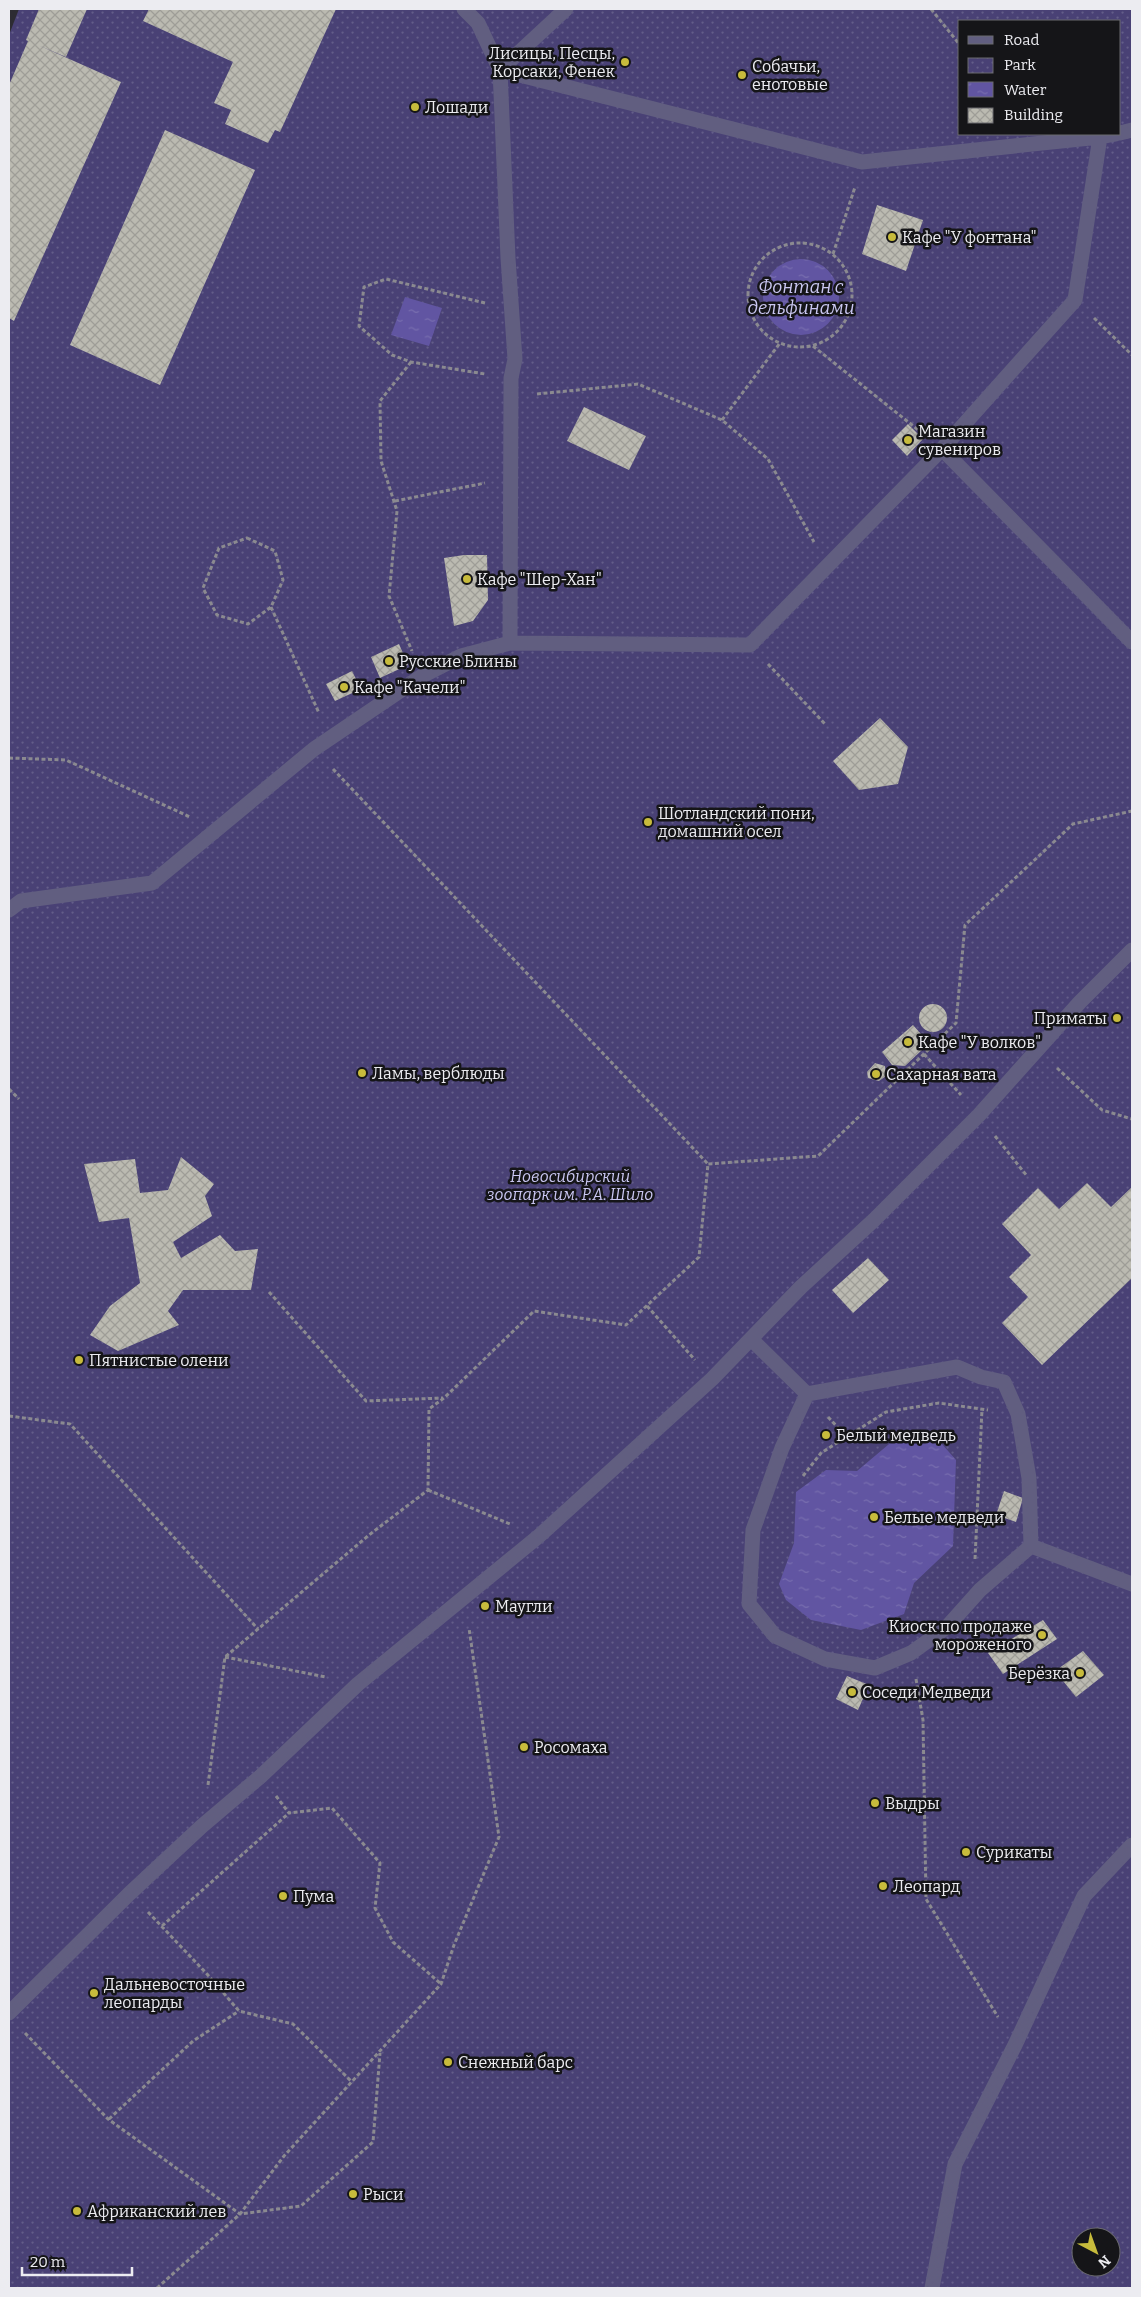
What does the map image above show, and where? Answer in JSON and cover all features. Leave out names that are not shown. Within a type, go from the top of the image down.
[{"type":"street","points":[[464,9],[478,23],[500,70],[508,258],[515,359],[511,378],[510,642]]},
{"type":"street","points":[[500,70],[566,9]]},
{"type":"street","points":[[500,70],[862,162],[1109,135]]},
{"type":"street","points":[[9,910],[22,901],[152,883],[314,749],[422,676],[461,656],[510,642],[750,645],[942,449],[1075,300],[1100,137]]},
{"type":"street","points":[[942,449],[1132,642]]},
{"type":"street","points":[[9,2012],[129,1894],[202,1826],[261,1776],[358,1684],[464,1595],[539,1536],[712,1379],[801,1287],[874,1220],[979,1115],[1038,1047],[1132,950]]},
{"type":"street","points":[[751,1339],[807,1394]]},
{"type":"street","points":[[807,1394],[957,1367],[981,1377],[1004,1382],[1018,1414],[1029,1478],[1031,1546]]},
{"type":"street","points":[[807,1394],[782,1448],[752,1530],[749,1604],[775,1636],[824,1659],[875,1668],[911,1653],[947,1627],[980,1590],[1031,1546]]},
{"type":"street","points":[[1031,1546],[1132,1584]]},
{"type":"street","points":[[932,2288],[956,2164],[1016,2045],[1084,1896],[1132,1845]]},
{"type":"path","points":[[931,9],[958,43]]},
{"type":"path","points":[[833,255],[862,162]]},
{"type":"path","points":[[801,244],[818,247],[833,255],[844,267],[851,282],[852,299],[849,314],[840,329],[828,340],[813,346],[796,347],[780,343],[765,334],[754,320],[748,303],[749,285],[756,269],[768,255],[783,246],[801,244]]},
{"type":"path","points":[[511,378],[411,362],[392,356],[360,326],[364,286],[386,279],[512,310]]},
{"type":"path","points":[[1075,300],[1132,355]]},
{"type":"path","points":[[722,420],[780,343]]},
{"type":"path","points":[[813,346],[942,449]]},
{"type":"path","points":[[411,362],[380,401],[381,461],[395,501],[396,511],[389,596],[422,676]]},
{"type":"path","points":[[511,397],[638,384],[722,420],[768,459],[828,567]]},
{"type":"path","points":[[395,501],[511,478]]},
{"type":"path","points":[[271,607],[248,624],[217,615],[202,588],[219,548],[246,538],[275,551],[283,580],[271,607],[331,739]]},
{"type":"path","points":[[750,645],[826,725]]},
{"type":"path","points":[[314,749],[708,1164],[699,1257],[626,1325],[534,1311],[444,1398],[429,1409],[428,1490]]},
{"type":"path","points":[[9,758],[66,760],[217,829]]},
{"type":"path","points":[[708,1164],[818,1156],[956,1023],[965,925],[1073,824],[1132,811]]},
{"type":"path","points":[[1038,1047],[1066,1079],[1102,1110],[1132,1119]]},
{"type":"path","points":[[9,1088],[19,1100]]},
{"type":"path","points":[[269,1292],[366,1401],[444,1398]]},
{"type":"path","points":[[647,1306],[712,1379]]},
{"type":"path","points":[[799,1480],[821,1453],[886,1412],[939,1403],[1018,1414]]},
{"type":"path","points":[[980,1590],[975,1568],[982,1409]]},
{"type":"path","points":[[9,1416],[70,1424],[258,1629]]},
{"type":"path","points":[[428,1490],[539,1536]]},
{"type":"path","points":[[202,1826],[225,1657],[369,1534],[428,1490]]},
{"type":"path","points":[[157,2288],[240,2214],[284,2156],[440,1984],[454,1945],[499,1837],[464,1595]]},
{"type":"path","points":[[911,1653],[923,1720],[926,1899],[1016,2045]]},
{"type":"path","points":[[225,1657],[358,1684]]},
{"type":"path","points":[[261,1776],[289,1813]]},
{"type":"path","points":[[162,1926],[289,1813],[332,1808],[380,1863],[375,1908],[392,1942],[440,1984]]},
{"type":"path","points":[[129,1894],[162,1926],[239,2012],[293,2024],[351,2081]]},
{"type":"path","points":[[108,2119],[194,2042],[239,2012]]},
{"type":"path","points":[[22,2030],[108,2119],[240,2214],[301,2206],[373,2142],[380,2052]]},
{"type":"green space","name":"Новосибирский зоопарк им. Р.А. Шило","points":[[19,9],[1132,9],[1132,2288],[9,2288],[9,35]]},
{"type":"water","name":"Фонтан с дельфинами","points":[[801,259],[815,262],[828,270],[836,283],[839,297],[836,311],[828,324],[815,332],[801,335],[787,332],[774,324],[766,311],[763,297],[766,283],[774,270],[787,262]]},
{"type":"water","points":[[405,297],[442,308],[429,346],[391,335]]},
{"type":"water","name":"Белые медведи","points":[[901,1434],[934,1435],[956,1460],[953,1546],[914,1583],[904,1614],[861,1630],[811,1620],[786,1600],[779,1584],[794,1543],[796,1492],[826,1470],[857,1471]]},
{"type":"building","points":[[39,9],[87,9],[66,57],[38,45],[121,82],[14,321],[9,318],[9,85],[28,41],[26,40]]},
{"type":"building","points":[[149,9],[336,9],[280,132],[275,130],[268,143],[225,124],[231,110],[214,103],[233,62],[143,21]]},
{"type":"building","points":[[165,130],[255,170],[160,385],[70,345]]},
{"type":"building","name":"Кафе \"У фонтана\"","points":[[877,205],[923,220],[906,271],[862,254]]},
{"type":"building","points":[[584,407],[646,436],[629,470],[567,441]]},
{"type":"building","name":"Магазин сувениров","points":[[908,424],[923,439],[907,456],[892,440]]},
{"type":"building","name":"Кафе \"Шер-Хан\"","points":[[464,555],[487,555],[488,600],[473,621],[454,626],[444,558]]},
{"type":"building","name":"Русские Блины","points":[[399,644],[408,665],[380,678],[371,657]]},
{"type":"building","name":"Кафе \"Качели\"","points":[[352,671],[361,689],[335,701],[326,684]]},
{"type":"building","points":[[880,718],[908,747],[898,784],[859,790],[833,761]]},
{"type":"building","points":[[933,1004],[943,1008],[947,1018],[943,1028],[933,1032],[923,1028],[919,1018],[923,1008]]},
{"type":"building","name":"Кафе \"У волков\"","points":[[913,1025],[921,1034],[923,1049],[905,1066],[892,1065],[882,1052]]},
{"type":"building","name":"Сахарная вата","points":[[875,1063],[885,1066],[886,1076],[879,1081],[868,1078],[867,1072]]},
{"type":"building","points":[[181,1157],[214,1184],[205,1196],[212,1216],[173,1242],[181,1258],[220,1235],[235,1251],[258,1249],[251,1290],[183,1290],[168,1311],[179,1325],[118,1351],[90,1335],[110,1306],[140,1283],[129,1218],[99,1222],[84,1164],[135,1159],[140,1193],[168,1190]]},
{"type":"building","points":[[1087,1183],[1111,1207],[1132,1187],[1132,1278],[1042,1365],[1002,1323],[1028,1297],[1009,1277],[1031,1255],[1002,1224],[1038,1188],[1059,1209]]},
{"type":"building","points":[[868,1258],[889,1280],[853,1313],[832,1290]]},
{"type":"building","points":[[1004,1491],[1023,1498],[1016,1522],[996,1515]]},
{"type":"building","points":[[1043,1620],[1057,1639],[1003,1674],[988,1653]]},
{"type":"building","name":"Берёзка","points":[[1083,1651],[1104,1675],[1076,1697],[1055,1671]]},
{"type":"building","name":"Соседи Медведи","points":[[847,1676],[869,1685],[858,1710],[836,1699]]},
{"type":"place","name":"Лисицы, Песцы, Корсаки, Фенек","points":[[625,62]]},
{"type":"place","name":"Собачьи, енотовые","points":[[742,75]]},
{"type":"place","name":"Лошади","points":[[415,107]]},
{"type":"place","name":"Кафе \"У фонтана\"","points":[[892,237]]},
{"type":"place","name":"Магазин сувениров","points":[[908,440]]},
{"type":"place","name":"Кафе \"Шер-Хан\"","points":[[467,579]]},
{"type":"place","name":"Русские Блины","points":[[389,661]]},
{"type":"place","name":"Кафе \"Качели\"","points":[[344,687]]},
{"type":"place","name":"Шотландский пони, домашний осел","points":[[648,822]]},
{"type":"place","name":"Приматы","points":[[1117,1018]]},
{"type":"place","name":"Кафе \"У волков\"","points":[[908,1042]]},
{"type":"place","name":"Ламы, верблюды","points":[[362,1073]]},
{"type":"place","name":"Сахарная вата","points":[[876,1074]]},
{"type":"place","name":"Пятнистые олени","points":[[79,1360]]},
{"type":"place","name":"Белый медведь","points":[[826,1435]]},
{"type":"place","name":"Белые медведи","points":[[874,1517]]},
{"type":"place","name":"Маугли","points":[[485,1606]]},
{"type":"place","name":"Киоск по продаже мороженого","points":[[1042,1635]]},
{"type":"place","name":"Берёзка","points":[[1080,1673]]},
{"type":"place","name":"Соседи Медведи","points":[[852,1692]]},
{"type":"place","name":"Росомаха","points":[[524,1747]]},
{"type":"place","name":"Выдры","points":[[875,1803]]},
{"type":"place","name":"Сурикаты","points":[[966,1852]]},
{"type":"place","name":"Леопард","points":[[883,1886]]},
{"type":"place","name":"Пума","points":[[283,1896]]},
{"type":"place","name":"Дальневосточные леопарды","points":[[94,1993]]},
{"type":"place","name":"Снежный барс","points":[[448,2062]]},
{"type":"place","name":"Рыси","points":[[353,2194]]},
{"type":"place","name":"Африканский лев","points":[[77,2211]]}]
